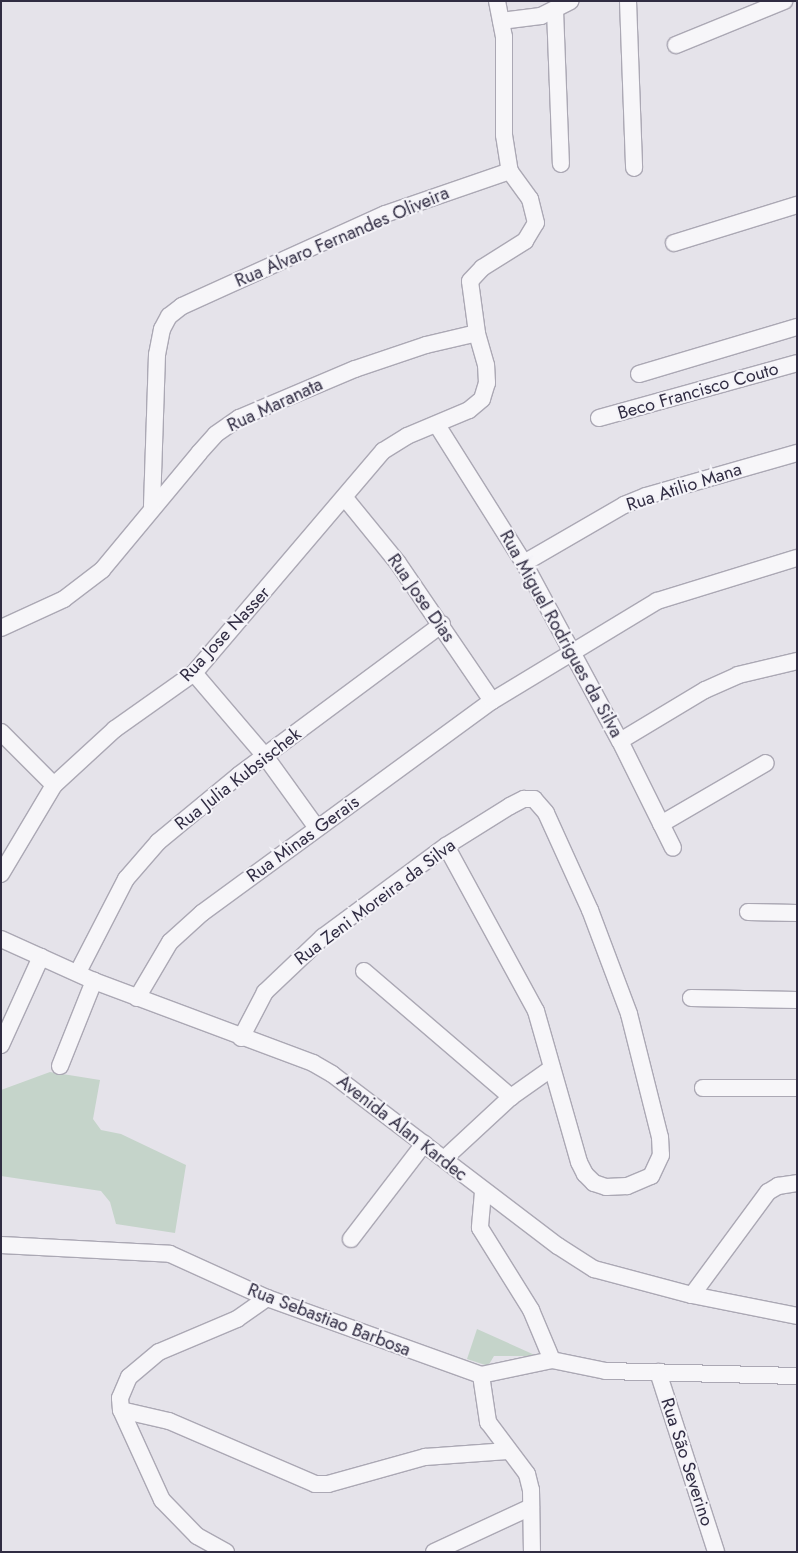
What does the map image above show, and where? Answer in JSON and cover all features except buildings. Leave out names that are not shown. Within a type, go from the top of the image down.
[{"type":"street","points":[[437,425],[470,410],[486,392],[486,365],[477,333],[470,281],[482,268],[525,242],[536,223],[530,199],[510,171],[504,135],[501,21],[497,1]]},
{"type":"street","points":[[501,21],[541,16],[570,1]]},
{"type":"street","points":[[628,1],[634,168]]},
{"type":"street","points":[[676,45],[784,1]]},
{"type":"street","points":[[555,10],[561,164]]},
{"type":"street","name":"Rua Alvaro Fernandes Oliveira","points":[[152,506],[157,355],[162,329],[169,316],[182,306],[385,214],[510,171]]},
{"type":"street","points":[[674,243],[797,205]]},
{"type":"street","points":[[639,374],[797,326]]},
{"type":"street","name":"Rua Maranata","points":[[1,628],[24,615],[64,598],[102,570],[152,506],[216,434],[239,418],[355,369],[426,345],[477,333]]},
{"type":"street","name":"Beco Francisco Couto","points":[[599,418],[797,363]]},
{"type":"street","name":"Rua Jose Nasser","points":[[1,874],[54,785],[114,729],[194,673],[383,451],[407,436],[437,425]]},
{"type":"street","name":"Rua Miguel Rodrigues da Silva","points":[[437,425],[524,563],[620,741],[673,848]]},
{"type":"street","name":"Rua Atilio Mana","points":[[524,563],[624,505],[646,496],[797,453]]},
{"type":"street","name":"Rua Jose Dias","points":[[344,498],[398,562],[442,624],[492,702]]},
{"type":"street","name":"Rua Minas Gerais","points":[[137,998],[170,942],[202,913],[492,702],[657,601],[797,558]]},
{"type":"street","name":"Rua Julia Kubsischek","points":[[78,972],[126,879],[141,859],[265,756],[442,624]]},
{"type":"street","points":[[620,741],[705,690],[738,674],[797,661]]},
{"type":"street","points":[[194,673],[265,756],[317,828]]},
{"type":"street","points":[[1,732],[54,785]]},
{"type":"street","points":[[661,824],[766,763]]},
{"type":"street","name":"Rua Zeni Moreira da Silva","points":[[241,1038],[265,992],[279,976],[323,937],[446,846],[510,806],[524,799],[534,799],[546,813],[616,976],[660,1137],[661,1155],[651,1176],[627,1186],[606,1187],[594,1183],[585,1174],[579,1162],[552,1068]]},
{"type":"street","points":[[444,1159],[511,1097],[552,1068],[536,1011],[446,846]]},
{"type":"street","points":[[748,912],[797,913]]},
{"type":"street","name":"Avenida Alan Kardec","points":[[1,939],[78,972],[94,981],[241,1038],[286,1052],[332,1074],[444,1159],[483,1192],[558,1246],[594,1269],[692,1295],[797,1316]]},
{"type":"street","points":[[1,1045],[41,957]]},
{"type":"street","points":[[364,971],[511,1097]]},
{"type":"street","points":[[60,1066],[94,981]]},
{"type":"street","points":[[692,998],[797,1000]]},
{"type":"street","points":[[703,1088],[797,1088]]},
{"type":"street","points":[[350,1239],[424,1144]]},
{"type":"street","points":[[692,1295],[768,1192],[778,1186],[797,1183]]},
{"type":"street","points":[[483,1192],[480,1228],[531,1310],[552,1360]]},
{"type":"street","name":"Rua Sebastiao Barbosa","points":[[1,1245],[170,1254],[267,1298],[482,1375]]},
{"type":"street","points":[[226,1552],[197,1536],[162,1500],[120,1404],[129,1377],[159,1352],[237,1319],[267,1298]]},
{"type":"street","points":[[532,1552],[531,1507],[527,1474],[488,1422],[482,1375],[552,1360],[606,1371],[797,1376]]},
{"type":"street","name":"Rua São Severino","points":[[658,1372],[716,1552]]},
{"type":"street","points":[[120,1404],[169,1421],[315,1484],[328,1484],[425,1457],[508,1451]]},
{"type":"street","points":[[434,1552],[531,1507]]},
{"type":"shaded area","points":[[50,1072],[100,1080],[93,1119],[101,1130],[121,1134],[186,1165],[175,1233],[116,1224],[110,1202],[101,1191],[1,1176],[1,1090]]},
{"type":"shaded area","points":[[477,1329],[537,1356],[494,1356],[488,1366],[467,1359]]}]
